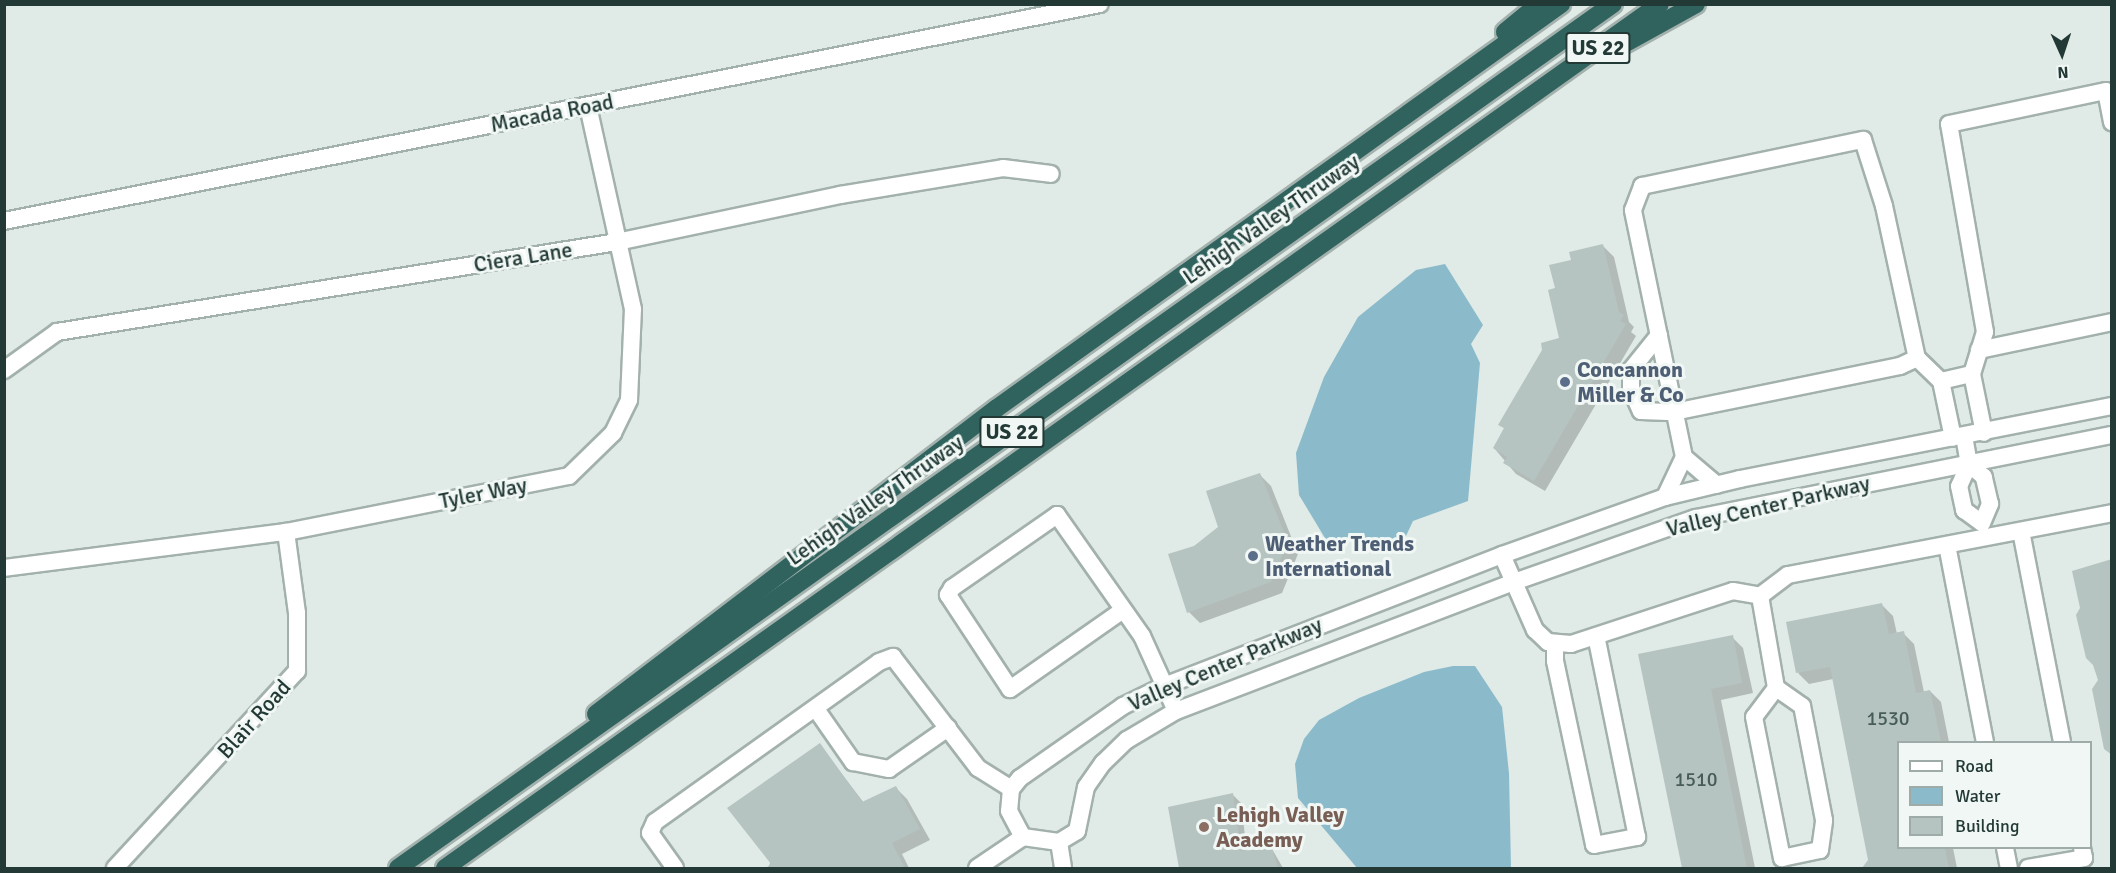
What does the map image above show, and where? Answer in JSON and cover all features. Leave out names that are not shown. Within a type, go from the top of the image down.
[{"type":"highway","points":[[1367,145],[1539,4]]},
{"type":"highway","points":[[405,864],[710,624],[997,408],[1561,4]]},
{"type":"highway","name":"Lehigh Valley Thruway","points":[[405,864],[1613,4]]},
{"type":"highway","name":"US 22","points":[[445,868],[1660,4]]},
{"type":"highway","points":[[1536,92],[1696,4]]},
{"type":"street","name":"Macada Road","points":[[4,221],[1100,4]]},
{"type":"street","points":[[1984,433],[1972,374],[1985,332],[1949,124],[2109,90],[2112,122]]},
{"type":"street","name":"Tyler Way","points":[[4,568],[286,532],[569,476],[613,434],[629,400],[633,309],[588,106]]},
{"type":"street","points":[[1665,497],[1684,457],[1633,210],[1642,186],[1863,140],[1884,206],[1917,358],[1941,381],[1969,464],[1984,477],[1990,504],[1983,531]]},
{"type":"street","name":"Ciera Lane","points":[[4,370],[57,332],[617,243],[840,195],[1003,168],[1051,174]]},
{"type":"street","points":[[1979,350],[2112,322]]},
{"type":"street","points":[[1659,335],[1631,370],[1631,389],[1641,411],[1674,412],[1900,366],[1917,358]]},
{"type":"street","points":[[1941,381],[1972,374]]},
{"type":"street","name":"Valley Center Parkway","points":[[1011,789],[1020,778],[1087,730],[1164,686],[1502,555],[1665,497],[2112,406]]},
{"type":"street","name":"Valley Center Parkway","points":[[1059,842],[1077,831],[1086,787],[1103,763],[1127,740],[1176,711],[1514,582],[1696,518],[1833,488],[1969,464],[2112,435]]},
{"type":"street","points":[[1684,457],[1718,485]]},
{"type":"street","points":[[1969,464],[1959,486],[1964,510],[1983,531]]},
{"type":"street","points":[[1502,555],[1535,630],[1548,642],[1571,644],[1733,591],[1760,596],[1788,575],[1947,545],[1983,531],[2020,531],[2112,513]]},
{"type":"street","points":[[1123,610],[1010,689],[948,595],[952,588],[1057,515],[1142,636],[1176,711]]},
{"type":"street","points":[[2020,531],[2062,741]]},
{"type":"street","name":"Blair Road","points":[[115,868],[297,671],[297,613],[286,532]]},
{"type":"street","points":[[1947,545],[1985,741]]},
{"type":"street","points":[[1760,596],[1776,688],[1802,706],[1824,820],[1820,850],[1782,858],[1754,717],[1776,688]]},
{"type":"street","points":[[1555,643],[1555,661],[1594,845],[1637,837],[1596,636]]},
{"type":"street","points":[[675,868],[650,833],[655,822],[879,662],[893,657],[978,768],[1011,789],[1010,811],[1023,837]]},
{"type":"street","points":[[816,709],[853,762],[889,769],[948,728]]},
{"type":"street","points":[[977,868],[1023,837],[1059,842],[1063,868]]},
{"type":"street","points":[[2005,849],[2009,868]]},
{"type":"street","points":[[2028,868],[2084,858],[2082,849]]},
{"type":"water","points":[[1445,264],[1483,325],[1471,344],[1480,363],[1468,501],[1413,521],[1406,536],[1393,541],[1345,539],[1334,553],[1299,495],[1296,453],[1324,377],[1358,317],[1416,270]]},
{"type":"water","points":[[1453,666],[1475,666],[1502,707],[1509,773],[1511,868],[1357,868],[1298,798],[1295,764],[1304,739],[1319,720],[1359,698],[1424,672]]},
{"type":"building","points":[[1603,244],[1619,312],[1624,315],[1620,321],[1626,324],[1534,481],[1503,463],[1507,457],[1493,448],[1504,428],[1498,425],[1542,350],[1541,343],[1559,338],[1548,290],[1555,288],[1549,265],[1571,260],[1569,252]]},
{"type":"building","points":[[1260,473],[1288,542],[1271,582],[1187,613],[1168,554],[1194,546],[1218,527],[1206,491]]},
{"type":"building","points":[[2112,559],[2112,755],[2104,749],[2092,689],[2098,680],[2093,665],[2086,658],[2076,615],[2080,608],[2072,571]]},
{"type":"building","points":[[1882,603],[1889,634],[1904,631],[1916,693],[1930,690],[1941,741],[1897,741],[1897,849],[1945,849],[1949,868],[1862,868],[1868,860],[1830,667],[1796,673],[1786,622]]},
{"type":"building","points":[[1733,635],[1742,683],[1711,689],[1747,868],[1682,868],[1638,654]]},
{"type":"building","points":[[820,743],[862,802],[896,786],[920,829],[892,843],[905,868],[766,868],[771,864],[727,808]]},
{"type":"building","name":"Lehigh Valley Academy","points":[[1233,793],[1241,851],[1272,848],[1278,868],[1179,868],[1168,807]]},
{"type":"place","name":"Concannon Miller & Co","points":[[1565,382]]},
{"type":"place","name":"Weather Trends International","points":[[1253,556]]},
{"type":"place","name":"Lehigh Valley Academy","points":[[1204,827]]}]
